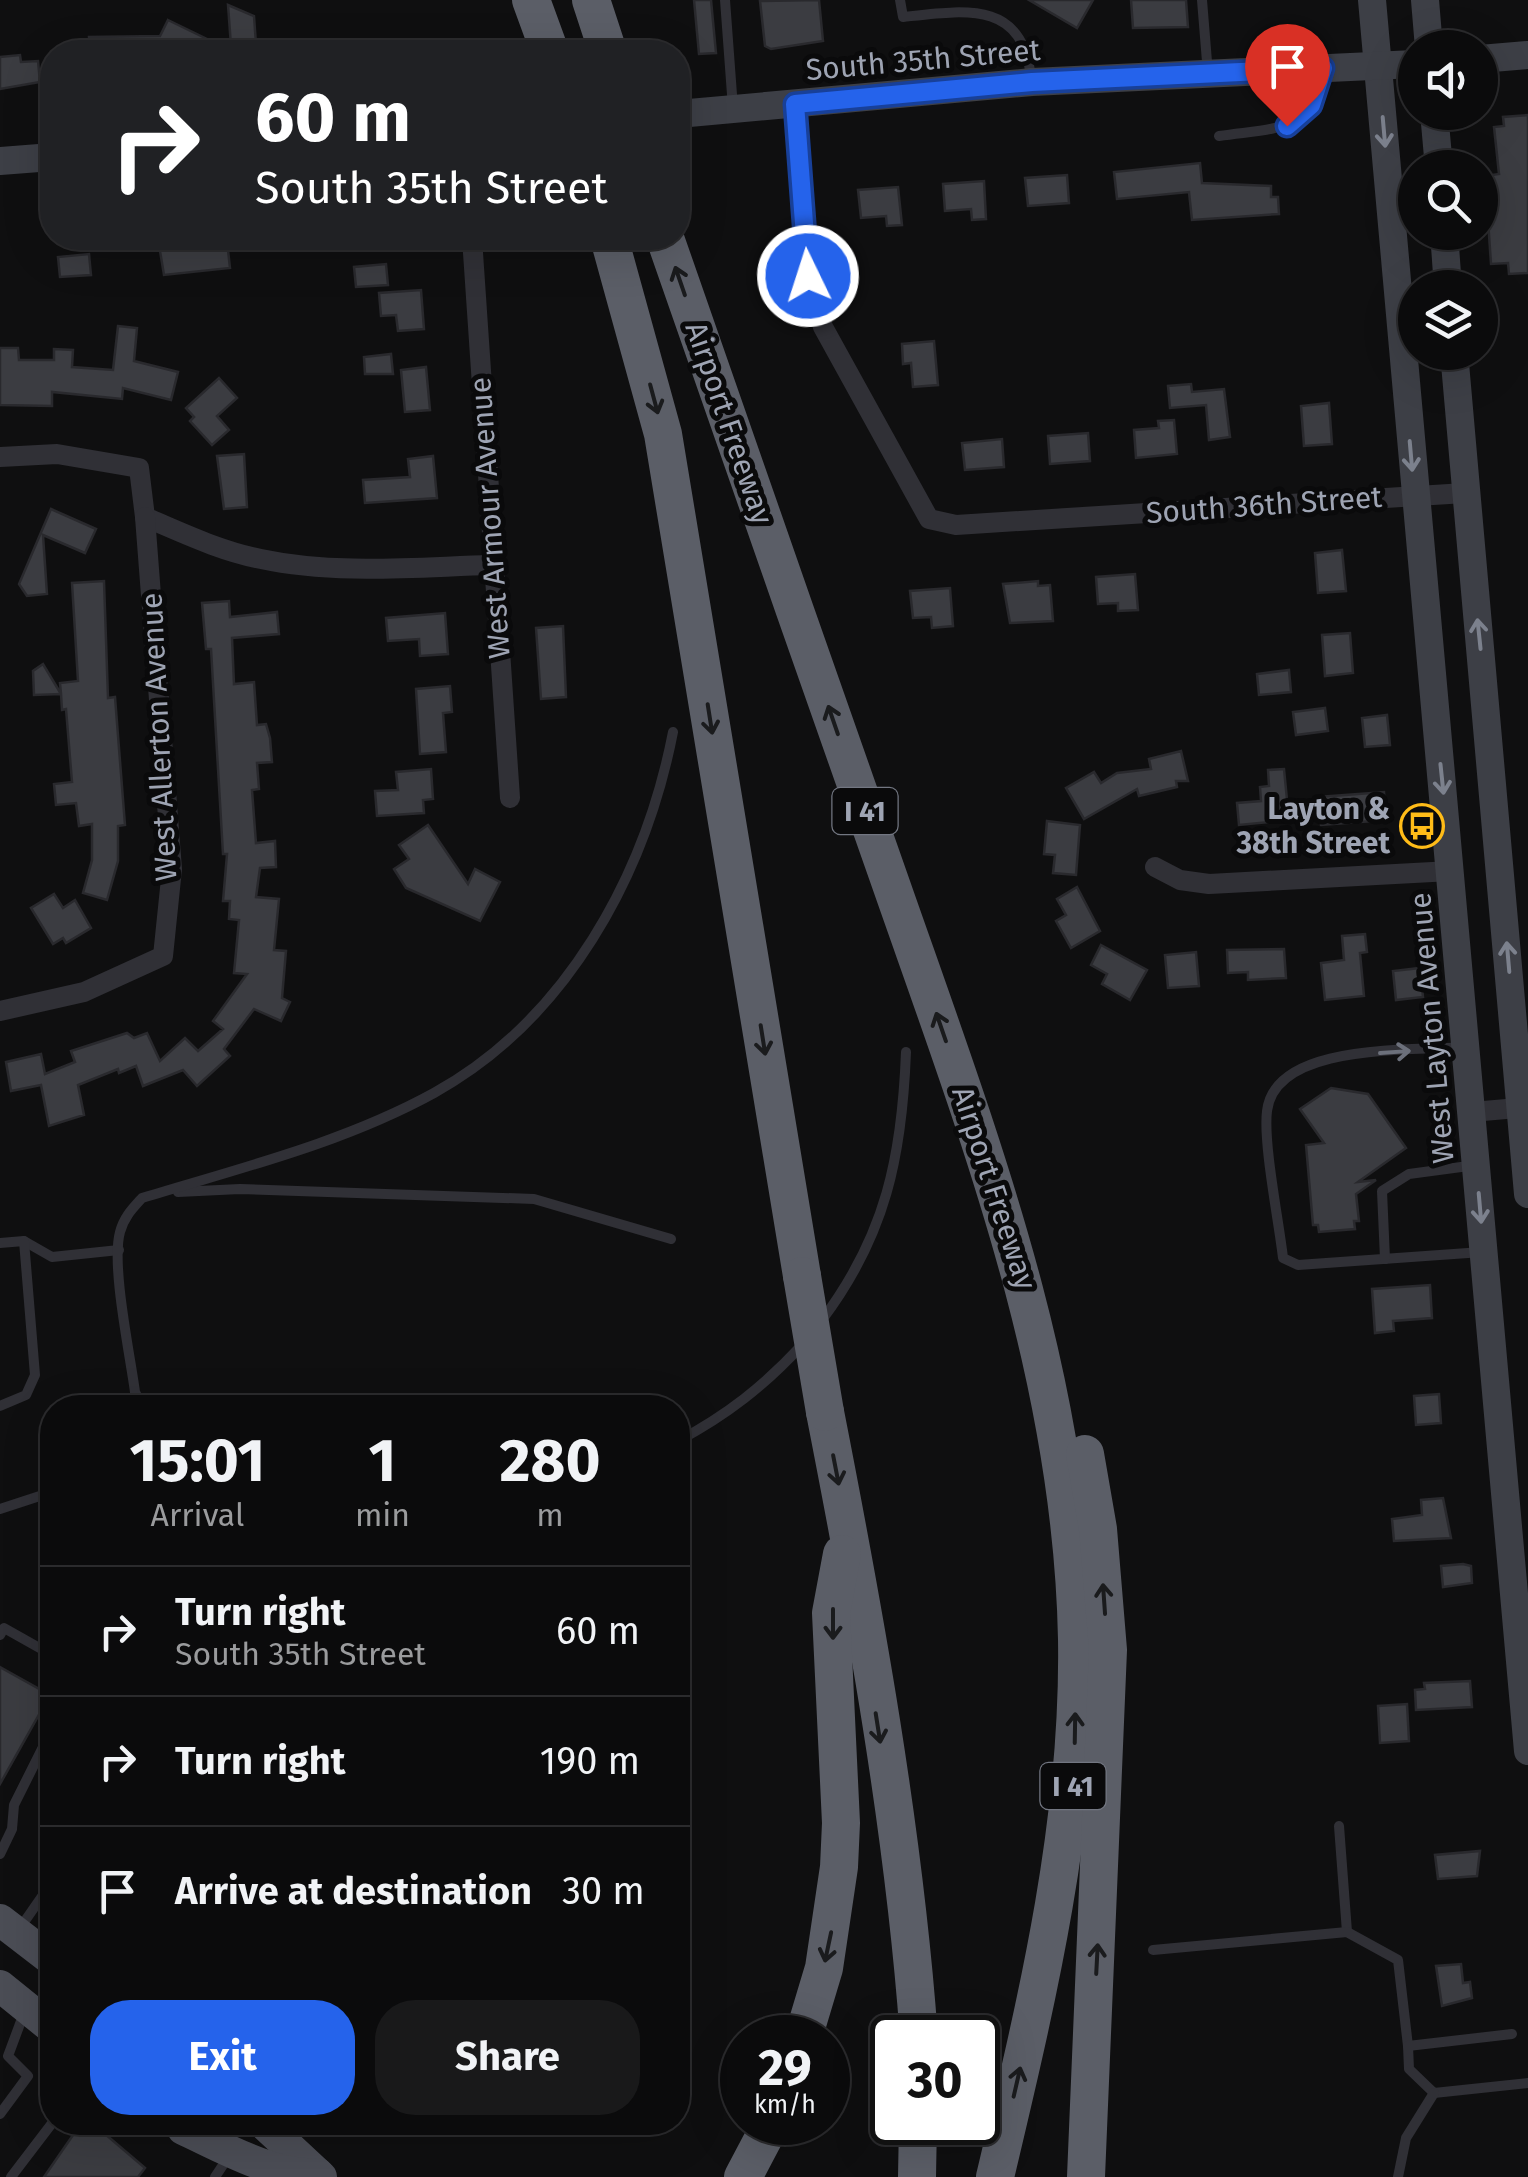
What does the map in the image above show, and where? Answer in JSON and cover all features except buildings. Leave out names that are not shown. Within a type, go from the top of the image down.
[{"type":"highway","points":[[531,0],[546,40]]},
{"type":"highway","points":[[591,0],[604,40]]},
{"type":"highway","name":"Airport Freeway","points":[[612,250],[662,434],[824,1412],[847,1528],[906,1909],[917,2015]]},
{"type":"highway","name":"Airport Freeway","points":[[669,250],[989,1163],[1051,1388],[1072,1554],[1075,1758],[1064,1853],[995,2177]]},
{"type":"highway","points":[[1051,1388],[1077,1414],[1098,1529],[1108,1650],[1086,2177]]},
{"type":"highway","points":[[809,2015],[830,1934],[838,1867],[841,1823],[832,1612],[847,1528]]},
{"type":"highway","points":[[743,2177],[760,2145]]},
{"type":"highway","points":[[916,2177],[917,2145]]},
{"type":"main road","name":"West Layton Avenue","points":[[1372,0],[1414,495],[1522,1624],[1528,1752]]},
{"type":"main road","points":[[1425,0],[1428,30]]},
{"type":"main road","points":[[1498,58],[1528,55]]},
{"type":"main road","name":"South 35th Street","points":[[690,113],[1032,82],[1398,65]]},
{"type":"main road","points":[[0,160],[40,158]]},
{"type":"main road","points":[[1455,370],[1524,1107],[1528,1194]]},
{"type":"main road","points":[[8,1926],[40,1951]]},
{"type":"main road","points":[[0,1986],[40,2018]]},
{"type":"main road","points":[[189,2135],[228,2172]]},
{"type":"main road","points":[[198,2135],[263,2166],[303,2177],[320,2176]]},
{"type":"main road","points":[[276,2135],[320,2176]]},
{"type":"street","name":"South 36th Street","points":[[795,104],[808,276],[822,327],[929,520],[956,525],[1465,493]]},
{"type":"street","name":"West Armour Avenue","points":[[473,250],[510,798]]},
{"type":"street","points":[[0,456],[57,454],[139,468],[145,517],[216,547],[303,566],[492,564]]},
{"type":"street","name":"West Allerton Avenue","points":[[0,1011],[84,992],[163,956],[172,870],[145,517]]},
{"type":"street","points":[[1154,867],[1180,880],[1209,884],[1451,871]]},
{"type":"street","points":[[1472,1112],[1524,1107]]},
{"type":"lane","points":[[725,0],[733,109]]},
{"type":"lane","points":[[900,0],[903,17],[977,9],[1002,20],[1021,34],[1029,50],[1032,82]]},
{"type":"lane","points":[[1202,0],[1208,75]]},
{"type":"lane","points":[[1219,136],[1287,126],[1311,105],[1323,68]]},
{"type":"lane","points":[[136,1395],[119,1250],[126,1214],[142,1198],[340,1136],[435,1092],[510,1039],[562,986],[613,905],[664,781],[673,732]]},
{"type":"lane","points":[[1466,1046],[1324,1057],[1279,1082],[1267,1110],[1283,1258],[1298,1265],[1484,1252]]},
{"type":"lane","points":[[690,1435],[722,1418],[763,1387],[804,1344],[846,1288],[890,1188],[904,1122],[906,1052]]},
{"type":"lane","points":[[1384,1259],[1382,1190],[1408,1174],[1476,1164]]},
{"type":"lane","points":[[142,1198],[240,1188],[476,1194],[578,1208],[671,1239]]},
{"type":"lane","points":[[0,1243],[24,1241],[52,1257],[119,1250]]},
{"type":"lane","points":[[0,1406],[26,1395],[35,1375],[24,1241]]},
{"type":"lane","points":[[0,1509],[40,1496]]},
{"type":"lane","points":[[0,1635],[4,1628],[40,1648]]},
{"type":"lane","points":[[0,1854],[12,1830],[14,1804],[40,1753]]},
{"type":"lane","points":[[0,1822],[12,1830]]},
{"type":"lane","points":[[1339,1826],[1347,1932]]},
{"type":"lane","points":[[8,1926],[40,1894]]},
{"type":"lane","points":[[1154,1950],[1347,1932],[1398,1960],[1409,2069],[1434,2094]]},
{"type":"lane","points":[[0,2114],[28,2076],[8,2056],[26,2007]]},
{"type":"lane","points":[[1408,2046],[1512,2034]]},
{"type":"lane","points":[[1434,2094],[1528,2083]]},
{"type":"lane","points":[[1384,2177],[1398,2176],[1406,2138],[1434,2094]]},
{"type":"lane","points":[[11,2177],[43,2135]]},
{"type":"place","name":"Layton & 38th Street","points":[[1422,826]]},
{"type":"route","points":[[808,276],[795,104],[1032,82],[1323,68],[1311,105],[1287,126]]}]
